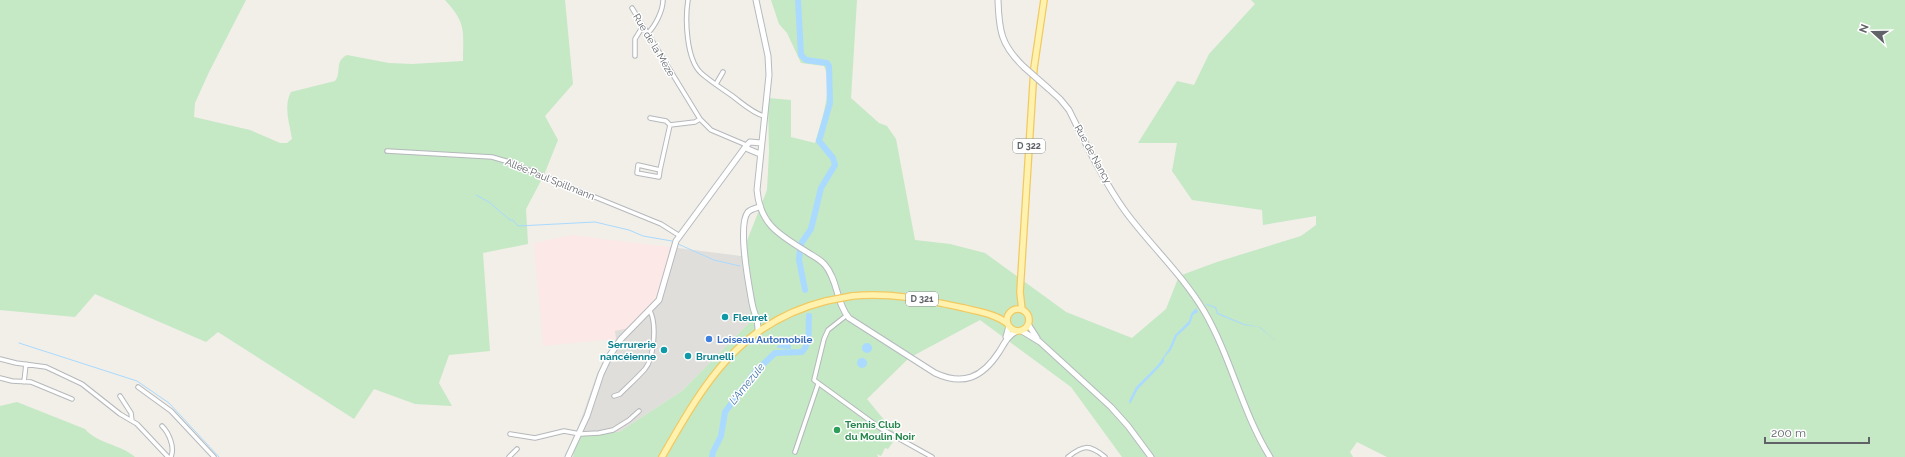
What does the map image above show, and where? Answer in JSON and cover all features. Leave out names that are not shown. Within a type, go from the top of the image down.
[{"type":"main road","name":"D 322","points":[[1011,312],[1018,303],[1020,292],[1034,68],[1044,0]]},
{"type":"main road","name":"D 322","points":[[1020,292],[1022,310]]},
{"type":"main road","name":"D 321","points":[[662,457],[705,386],[733,353],[758,332],[791,313],[826,301],[852,296],[893,295],[919,298],[991,314],[1011,312]]},
{"type":"main road","points":[[1022,310],[1028,315],[1028,324],[1019,331],[1008,325],[1011,312],[1022,310]]},
{"type":"main road","name":"D 321","points":[[991,314],[1008,325]]},
{"type":"street","points":[[648,33],[652,29],[662,7],[663,0]]},
{"type":"street","points":[[688,0],[688,32],[693,63],[701,73],[756,113],[764,116]]},
{"type":"street","points":[[756,0],[769,68],[757,190],[759,207],[769,225],[824,264],[830,273],[847,315],[866,329],[935,373],[961,380],[977,375],[990,364],[1011,334],[1019,331],[1040,342]]},
{"type":"street","name":"Rue de Nancy","points":[[998,0],[999,25],[1002,40],[1009,52],[1069,110],[1124,209],[1152,242],[1201,307],[1216,335],[1270,457]]},
{"type":"street","name":"Rue de la Mèze","points":[[632,8],[700,120]]},
{"type":"street","points":[[635,56],[635,38],[644,26]]},
{"type":"street","points":[[716,84],[723,72]]},
{"type":"street","points":[[650,118],[666,121],[670,125]]},
{"type":"street","points":[[670,125],[700,120],[711,130],[744,144],[748,149],[760,154]]},
{"type":"street","points":[[660,170],[638,165],[637,173],[656,178],[659,177],[670,125]]},
{"type":"street","points":[[568,457],[580,434],[601,374],[610,355],[621,339],[650,311],[659,300],[673,250],[680,236],[746,146],[750,142],[761,143]]},
{"type":"street","name":"Allée Paul Spillmann","points":[[387,151],[492,157],[509,162],[661,224],[680,236]]},
{"type":"street","points":[[758,332],[759,321],[752,304],[744,245],[744,228],[749,212],[759,207]]},
{"type":"street","points":[[614,396],[620,394],[646,368],[654,345],[654,317],[650,311]]},
{"type":"street","points":[[847,315],[832,325],[824,339],[814,380],[880,428],[932,457]]},
{"type":"street","points":[[1028,324],[1040,342],[1111,407],[1128,426],[1151,457]]},
{"type":"street","points":[[1002,347],[1008,332],[1008,325]]},
{"type":"street","points":[[0,359],[46,367],[88,388],[104,402],[132,421],[169,457],[172,453],[169,436],[162,426]]},
{"type":"street","points":[[24,382],[26,364]]},
{"type":"street","points":[[0,378],[31,382],[72,399]]},
{"type":"street","points":[[795,452],[818,384]]},
{"type":"street","points":[[138,387],[171,411],[214,457]]},
{"type":"street","points":[[120,396],[131,413],[132,421]]},
{"type":"street","points":[[510,434],[535,438],[566,431],[580,434],[613,430],[629,420],[639,411]]},
{"type":"street","points":[[1068,457],[1077,449],[1085,447],[1093,449],[1105,457]]},
{"type":"street","points":[[509,457],[517,449]]},
{"type":"shaded area","points":[[572,235],[670,247],[662,286],[658,297],[629,328],[615,331],[616,339],[543,346],[534,243]]},
{"type":"shaded area","points":[[670,247],[741,256],[751,321],[682,391],[619,432],[577,431],[597,374],[616,339],[614,331],[662,286]]},
{"type":"green space","points":[[0,0],[246,0],[209,72],[195,103],[194,117],[250,130],[280,143],[287,143],[292,139],[287,109],[291,92],[335,81],[338,74],[339,64],[347,55],[389,63],[412,64],[463,61],[462,28],[457,15],[445,0],[565,0],[573,84],[545,116],[558,140],[544,175],[526,209],[528,244],[483,253],[490,351],[449,355],[439,383],[452,406],[415,404],[374,389],[354,419],[218,332],[206,342],[95,294],[75,317],[0,310]]},
{"type":"green space","points":[[771,0],[857,0],[851,98],[879,123],[887,126],[896,139],[915,240],[950,244],[985,253],[1066,312],[1132,338],[1166,309],[1179,276],[1217,262],[1301,236],[1316,225],[1316,216],[1263,225],[1262,210],[1192,200],[1172,171],[1177,143],[1138,143],[1177,81],[1194,85],[1209,54],[1255,4],[1251,0],[1905,0],[1905,457],[1387,457],[1357,442],[1350,452],[1353,457],[1122,457],[1071,387],[980,320],[909,358],[867,399],[894,432],[889,439],[893,442],[888,449],[885,448],[881,456],[877,454],[878,457],[573,457],[577,431],[619,432],[682,391],[751,321],[741,256],[767,190],[769,152],[768,98],[791,100],[791,137],[815,143],[826,104],[828,84],[824,66],[801,63],[787,33],[779,24]]},
{"type":"green space","points":[[17,402],[85,429],[96,438],[123,449],[135,457],[0,457],[0,406]]},
{"type":"water","points":[[1207,304],[1216,307],[1218,313],[1244,324],[1260,327],[1277,342],[1259,327],[1244,325],[1217,314],[1215,308],[1207,305],[1205,306]]},
{"type":"water","points":[[1196,308],[1198,312],[1193,315],[1190,324],[1177,336],[1171,350],[1164,358],[1164,362],[1138,389],[1130,404],[1129,401],[1136,387],[1158,365],[1169,349],[1175,335],[1189,321],[1191,314]]},
{"type":"water","points":[[787,342],[791,345],[791,349],[777,348],[777,346]]},
{"type":"water","points":[[865,343],[869,343],[872,348],[869,353],[865,353],[862,350],[862,346]]},
{"type":"water","points":[[860,358],[864,358],[867,363],[864,368],[860,368],[857,365],[857,361]]},
{"type":"waterway","name":"L'Amezule","points":[[798,0],[801,55],[806,60],[827,63],[829,66],[830,103],[819,141],[833,158],[835,165],[821,188],[811,229],[802,242],[800,249],[799,260],[805,290]]},
{"type":"waterway","points":[[476,195],[489,202],[510,220],[513,220],[518,226],[595,222],[629,230],[643,236],[672,241]]},
{"type":"waterway","points":[[678,244],[714,260],[740,266]]},
{"type":"waterway","name":"L'Amezule","points":[[712,457],[721,436],[725,412],[755,372],[775,353],[802,352],[805,348],[808,340],[809,316]]},
{"type":"waterway","points":[[19,343],[137,381],[169,403],[219,457]]},
{"type":"place","name":"Fleuret","points":[[725,317]]},
{"type":"place","name":"Loiseau Automobile","points":[[709,339]]},
{"type":"place","name":"Serrurerie nancéienne","points":[[664,350]]},
{"type":"place","name":"Brunelli","points":[[688,356]]},
{"type":"place","name":"Tennis Club du Moulin Noir","points":[[837,430]]}]
